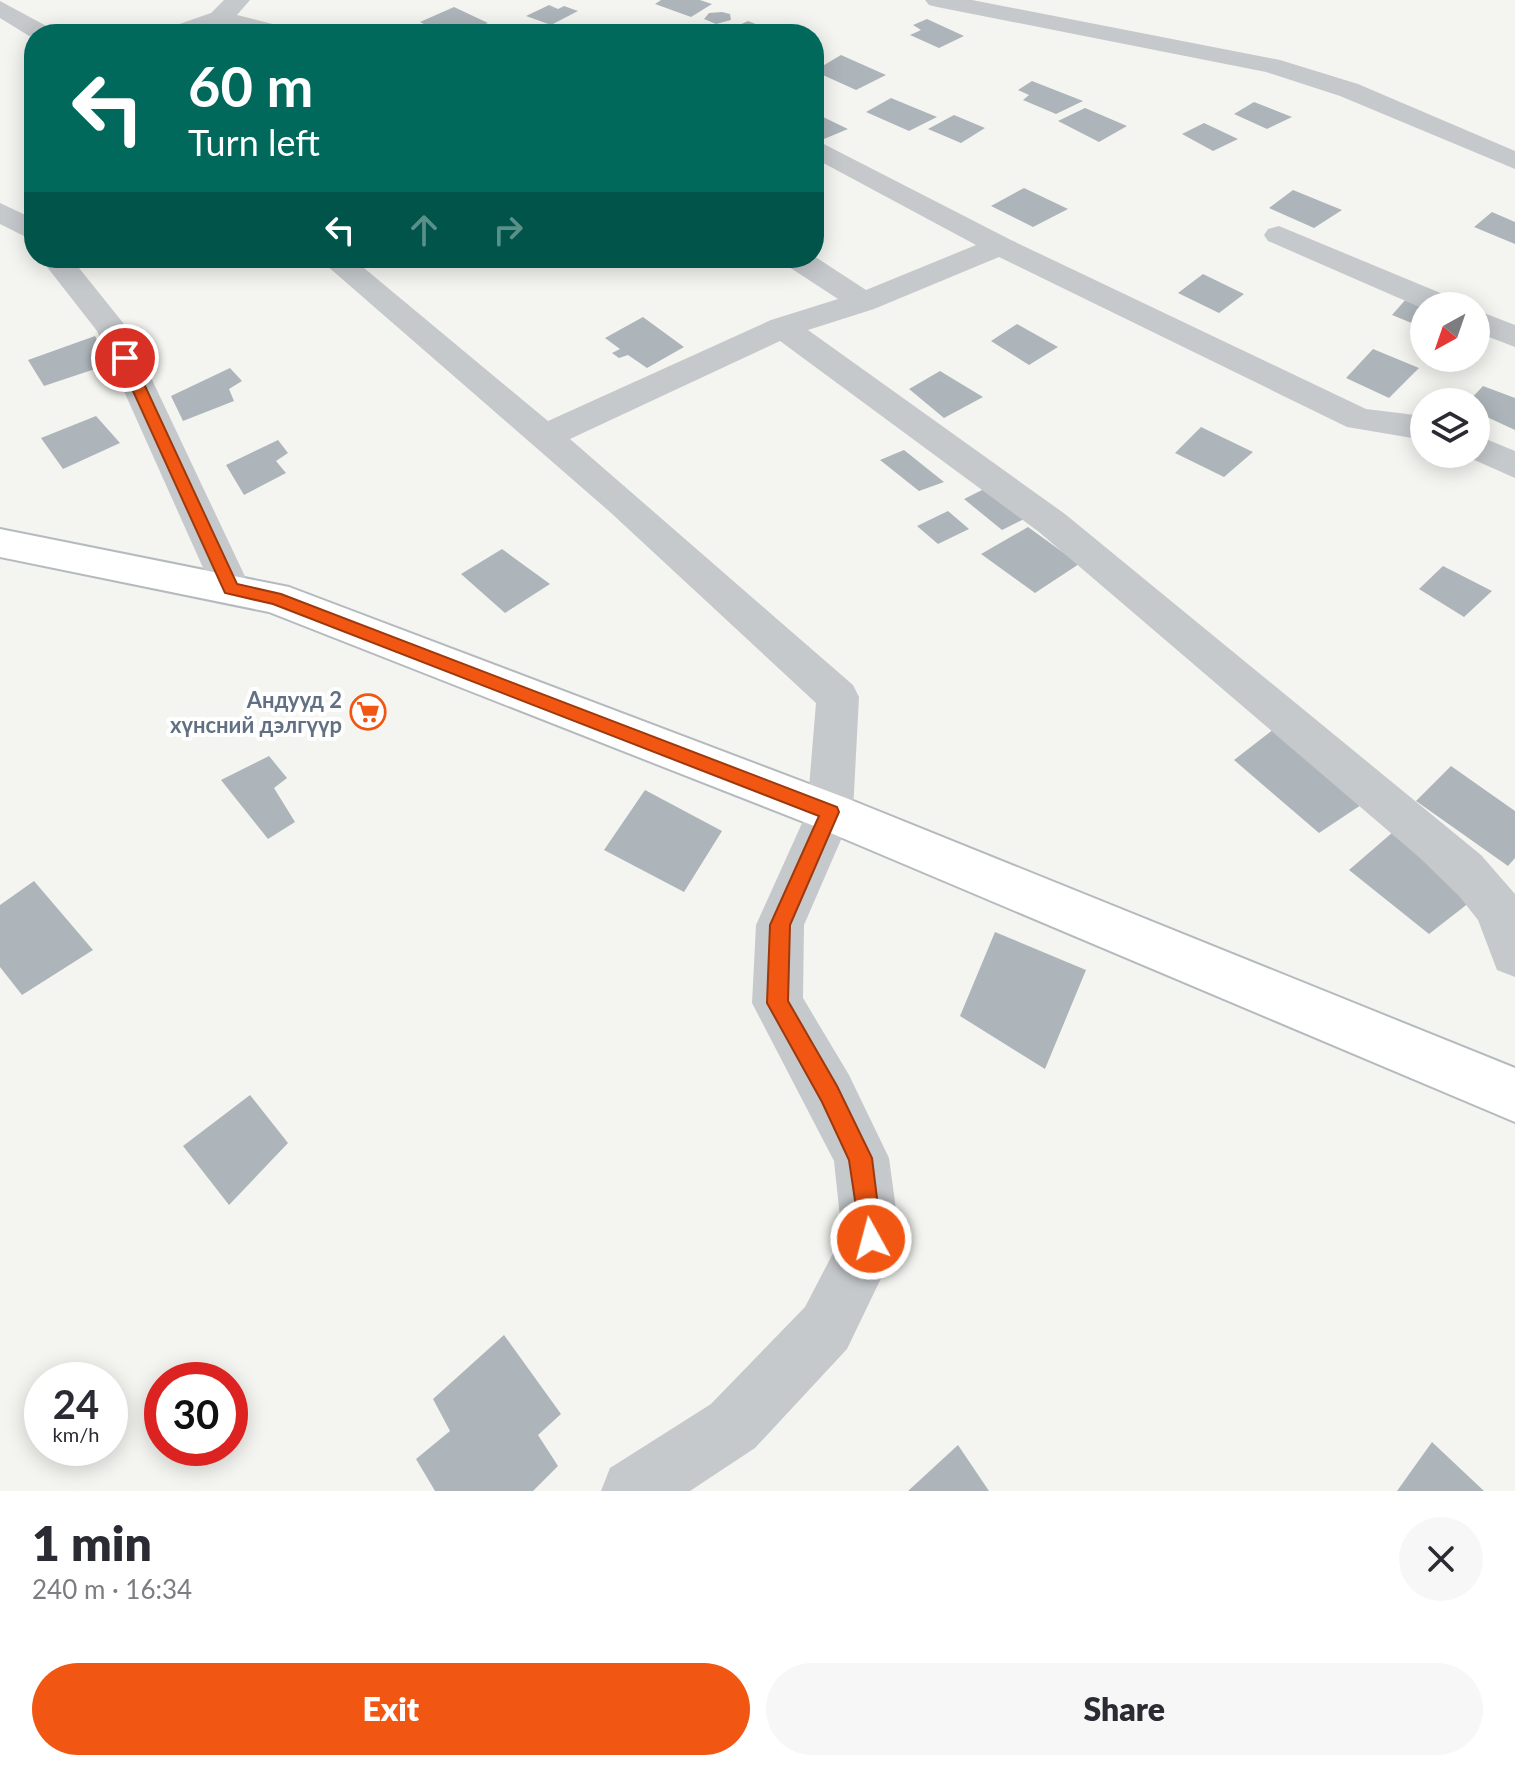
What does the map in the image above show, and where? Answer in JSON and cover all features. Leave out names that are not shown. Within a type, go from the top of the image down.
[{"type":"street","points":[[203,24],[220,18],[238,0]]},
{"type":"street","points":[[937,0],[1271,65],[1349,90],[1515,161]]},
{"type":"street","points":[[0,8],[26,24]]},
{"type":"street","points":[[220,18],[244,24]]},
{"type":"street","points":[[824,152],[1000,246],[1359,419],[1410,426]]},
{"type":"street","points":[[0,212],[24,226]]},
{"type":"street","points":[[1279,235],[1411,292]]},
{"type":"street","points":[[543,437],[783,327],[863,302],[1000,246]]},
{"type":"street","points":[[63,268],[112,329],[231,589]]},
{"type":"street","points":[[345,268],[623,503],[838,697],[830,812],[780,925],[777,1003],[830,1094],[861,1158],[871,1239],[826,1328],[733,1426],[633,1491]]},
{"type":"street","points":[[812,268],[863,302]]},
{"type":"street","points":[[1490,326],[1515,337]]},
{"type":"street","points":[[783,327],[1052,523],[1437,844],[1495,902],[1508,924],[1515,954]]},
{"type":"street","points":[[1490,454],[1515,466]]},
{"type":"street","points":[[0,543],[275,598],[830,812],[1515,1095]]},
{"type":"building","points":[[661,0],[700,0],[712,4],[691,17],[655,4]]},
{"type":"building","points":[[549,5],[578,11],[553,24],[526,16]]},
{"type":"building","points":[[454,7],[488,23],[424,24],[420,22]]},
{"type":"building","points":[[709,13],[730,14],[731,20],[716,24],[704,19]]},
{"type":"building","points":[[927,19],[964,36],[939,48],[910,35],[921,30],[913,25]]},
{"type":"building","points":[[841,55],[886,75],[856,90],[824,76],[824,65]]},
{"type":"building","points":[[1032,81],[1083,101],[1056,114],[1023,100],[1029,95],[1018,90]]},
{"type":"building","points":[[891,98],[937,117],[909,131],[866,112]]},
{"type":"building","points":[[1254,102],[1292,117],[1267,129],[1234,114]]},
{"type":"building","points":[[1085,108],[1127,126],[1099,142],[1058,121]]},
{"type":"building","points":[[954,115],[985,128],[961,143],[928,129]]},
{"type":"building","points":[[824,117],[848,129],[824,139]]},
{"type":"building","points":[[1204,123],[1238,139],[1213,151],[1182,134]]},
{"type":"building","points":[[1024,188],[1068,209],[1033,227],[991,206]]},
{"type":"building","points":[[1293,190],[1342,210],[1314,228],[1269,208]]},
{"type":"building","points":[[1492,212],[1515,222],[1515,244],[1474,227]]},
{"type":"building","points":[[1203,274],[1244,294],[1219,313],[1178,293]]},
{"type":"building","points":[[1407,298],[1410,299],[1410,322],[1392,315]]},
{"type":"building","points":[[643,317],[684,347],[647,368],[628,355],[619,358],[612,353],[620,349],[605,338]]},
{"type":"building","points":[[1017,324],[1058,347],[1029,365],[991,341]]},
{"type":"building","points":[[95,336],[110,364],[44,386],[28,360]]},
{"type":"building","points":[[1373,349],[1410,364],[1410,372],[1415,372],[1389,398],[1346,378]]},
{"type":"building","points":[[230,368],[242,381],[229,389],[234,401],[183,421],[171,396]]},
{"type":"building","points":[[940,371],[983,397],[944,418],[909,389]]},
{"type":"building","points":[[1490,389],[1515,398],[1515,430],[1490,418]]},
{"type":"building","points":[[96,416],[120,443],[63,469],[41,438]]},
{"type":"building","points":[[1201,427],[1253,452],[1224,477],[1175,453]]},
{"type":"building","points":[[278,440],[288,453],[276,461],[286,473],[244,495],[226,465]]},
{"type":"building","points":[[904,450],[944,482],[919,491],[880,460]]},
{"type":"building","points":[[988,487],[1028,517],[1002,530],[964,499]]},
{"type":"building","points":[[948,511],[969,529],[938,544],[917,526]]},
{"type":"building","points":[[1028,527],[1079,564],[1035,593],[981,554]]},
{"type":"building","points":[[502,549],[550,584],[505,613],[461,574]]},
{"type":"building","points":[[1443,566],[1492,591],[1464,617],[1419,589]]},
{"type":"building","points":[[1274,729],[1364,803],[1319,833],[1234,760]]},
{"type":"building","points":[[269,756],[287,778],[274,788],[295,822],[268,839],[221,780]]},
{"type":"building","points":[[1451,766],[1515,811],[1515,858],[1508,866],[1416,801]]},
{"type":"building","points":[[645,790],[722,831],[684,892],[604,850]]},
{"type":"building","points":[[1393,832],[1479,895],[1429,934],[1349,870]]},
{"type":"building","points":[[34,881],[93,950],[22,995],[0,967],[0,905]]},
{"type":"building","points":[[995,932],[1086,970],[1045,1069],[960,1016]]},
{"type":"building","points":[[250,1095],[288,1143],[229,1205],[183,1146]]},
{"type":"building","points":[[504,1335],[561,1414],[538,1435],[558,1466],[533,1491],[435,1491],[416,1459],[450,1431],[433,1399]]},
{"type":"building","points":[[1432,1442],[1484,1491],[1397,1491]]},
{"type":"building","points":[[958,1445],[989,1491],[908,1491]]},
{"type":"place","name":"Андууд 2 хүнсний дэлгүүр","points":[[368,712]]},
{"type":"route","points":[[125,358],[231,589],[275,598],[830,812],[780,925],[777,1003],[830,1094],[861,1158],[871,1239]]}]
